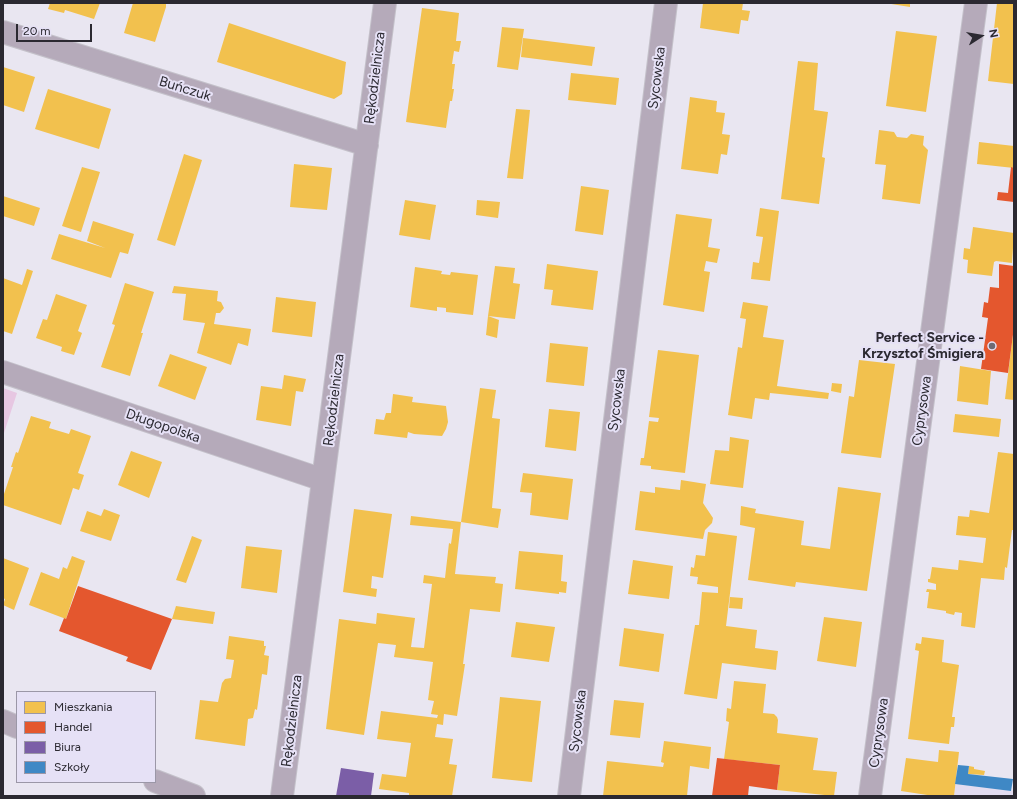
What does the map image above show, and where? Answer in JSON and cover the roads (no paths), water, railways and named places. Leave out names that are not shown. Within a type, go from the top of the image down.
[{"type":"street","name":"Rękodzielnicza","points":[[282,796],[385,3]]},
{"type":"street","name":"Sycowska","points":[[569,796],[666,3]]},
{"type":"street","name":"Cyprysowa","points":[[870,796],[976,3]]},
{"type":"street","name":"Buńczuk","points":[[3,32],[367,145]]},
{"type":"street","name":"Długopolska","points":[[3,372],[323,480]]},
{"type":"street","points":[[3,721],[16,727]]},
{"type":"street","points":[[156,781],[194,796]]},
{"type":"place","name":"Perfect Service - Krzysztof Śmigiera","points":[[992,346]]}]
